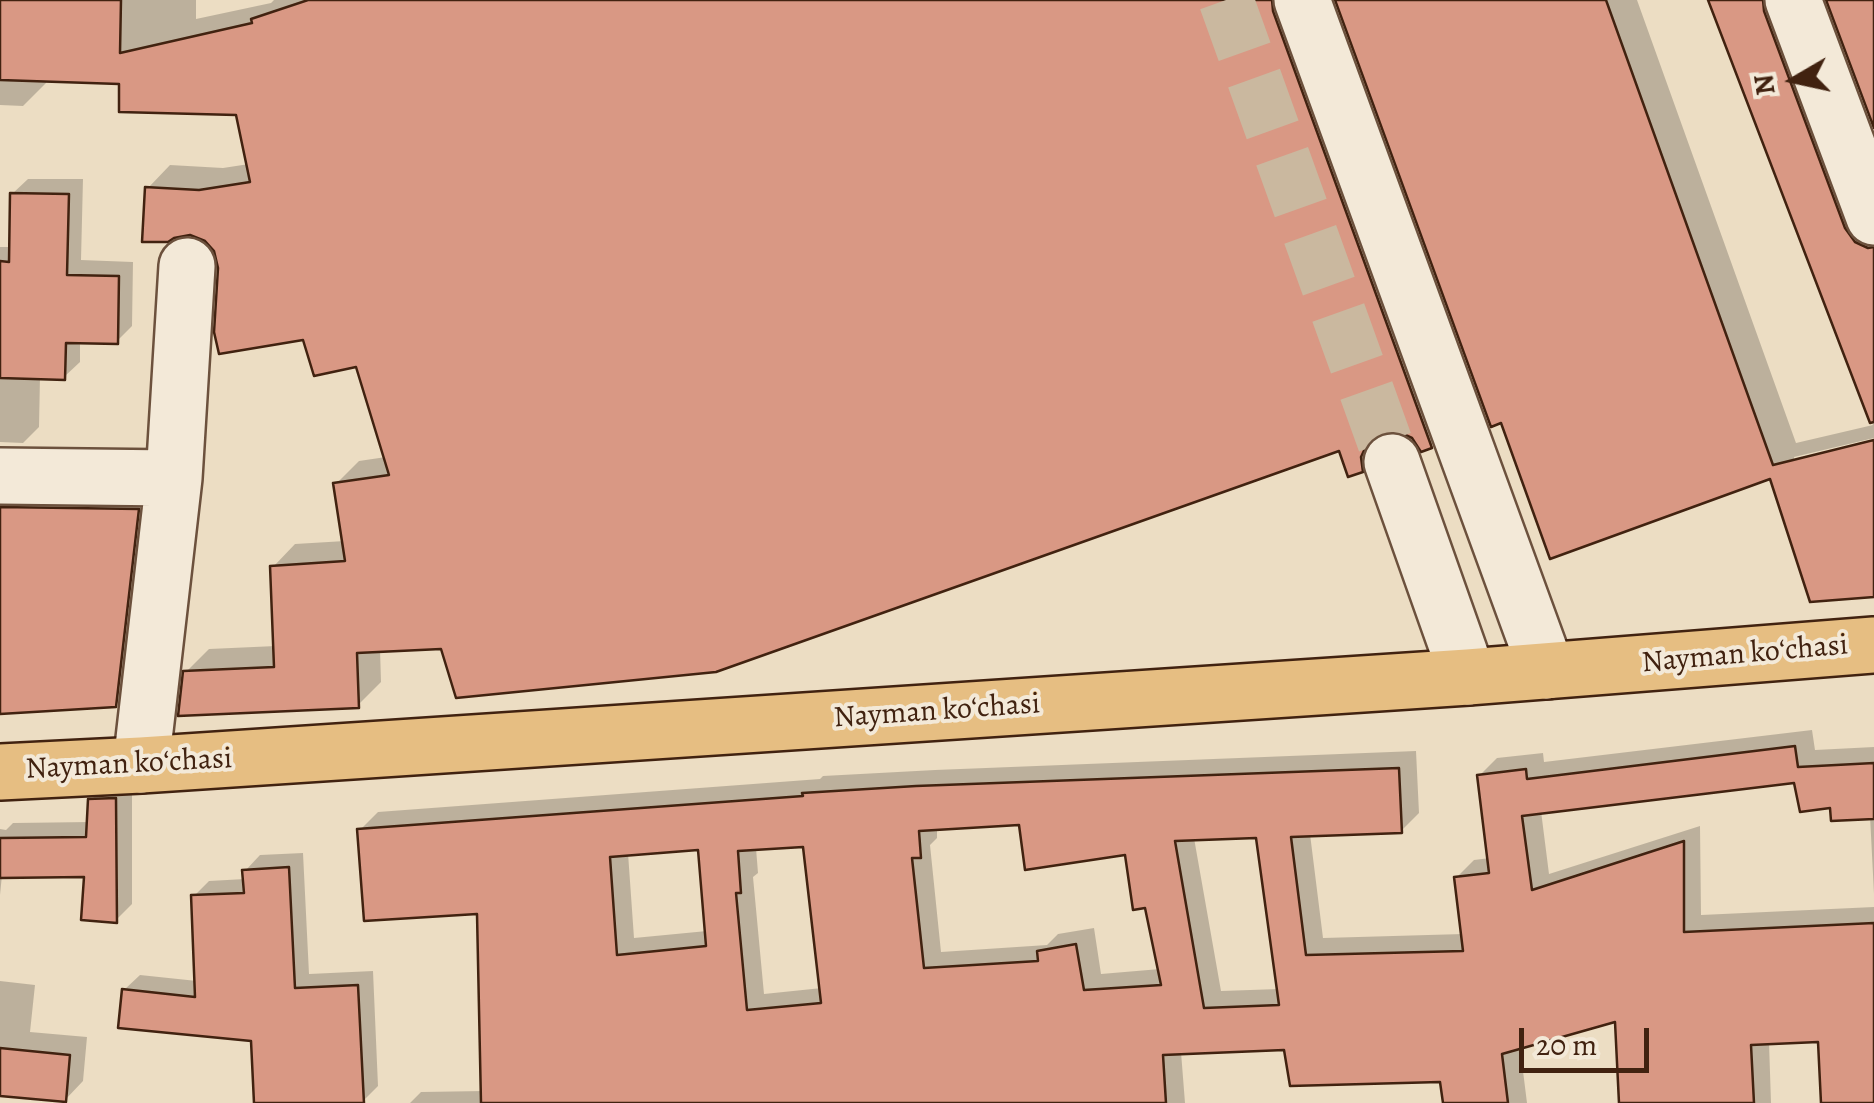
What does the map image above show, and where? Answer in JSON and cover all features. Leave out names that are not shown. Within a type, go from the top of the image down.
[{"type":"main road","name":"Nayman koʻchasi","points":[[0,772],[1468,677],[1874,645]]},
{"type":"street","points":[[1302,0],[1547,671]]},
{"type":"street","points":[[1794,0],[1874,217]]},
{"type":"street","points":[[141,765],[174,478],[187,266]]},
{"type":"street","points":[[1392,462],[1468,677]]},
{"type":"street","points":[[0,476],[174,478]]},
{"type":"building","points":[[0,0],[121,0],[120,53],[252,23],[251,19],[308,0],[1272,0],[1432,448],[1421,452],[1412,438],[1399,432],[1383,432],[1368,442],[1361,457],[1363,472],[1348,477],[1339,451],[716,672],[456,698],[441,649],[357,653],[359,708],[178,716],[183,671],[274,667],[270,566],[345,561],[333,483],[389,475],[356,367],[314,376],[303,340],[219,354],[214,332],[218,268],[214,251],[205,241],[190,235],[168,242],[142,242],[145,187],[199,190],[250,182],[236,115],[119,112],[119,84],[0,80]]},
{"type":"building","points":[[1335,0],[1606,0],[1773,465],[1874,440],[1874,597],[1810,602],[1770,479],[1550,559],[1501,423],[1491,427]]},
{"type":"building","points":[[1708,0],[1763,0],[1845,228],[1855,242],[1874,247],[1874,422],[1870,423]]},
{"type":"building","points":[[1826,0],[1874,0],[1874,128]]},
{"type":"building","points":[[10,193],[69,194],[67,275],[119,276],[118,344],[66,343],[65,380],[0,378],[0,261],[9,262]]},
{"type":"building","points":[[0,507],[139,509],[116,707],[0,714]]},
{"type":"building","points":[[1795,746],[1798,767],[1874,763],[1874,819],[1831,821],[1830,808],[1800,812],[1794,783],[1522,816],[1532,890],[1684,841],[1684,932],[1874,923],[1874,1103],[1821,1103],[1818,1042],[1751,1045],[1754,1103],[1619,1103],[1615,1022],[1502,1054],[1508,1103],[1443,1103],[1440,1082],[1290,1086],[1284,1050],[1163,1055],[1166,1103],[481,1103],[477,914],[364,921],[357,829],[916,786],[1399,768],[1402,833],[1291,837],[1306,955],[1463,951],[1454,877],[1489,873],[1477,775],[1526,769],[1527,779]],"holes":[[[1019,825],[1025,870],[1125,855],[1133,910],[1145,908],[1161,985],[1084,990],[1076,944],[1037,951],[1038,961],[924,968],[912,858],[921,858],[919,831]],[[1256,838],[1279,1005],[1204,1008],[1175,841]],[[803,847],[821,1003],[747,1010],[736,893],[741,893],[738,851]],[[698,850],[706,946],[617,955],[610,857]]]},
{"type":"building","points":[[116,798],[117,923],[81,920],[84,877],[0,878],[0,838],[86,837],[88,799]]},
{"type":"building","points":[[289,867],[295,988],[358,985],[364,1103],[254,1103],[251,1041],[118,1028],[122,989],[195,997],[191,895],[244,893],[242,870]]},
{"type":"building","points":[[0,1048],[70,1055],[66,1102],[0,1096]]},
{"type":"tunnel","points":[[1226,0],[1392,462]]}]
